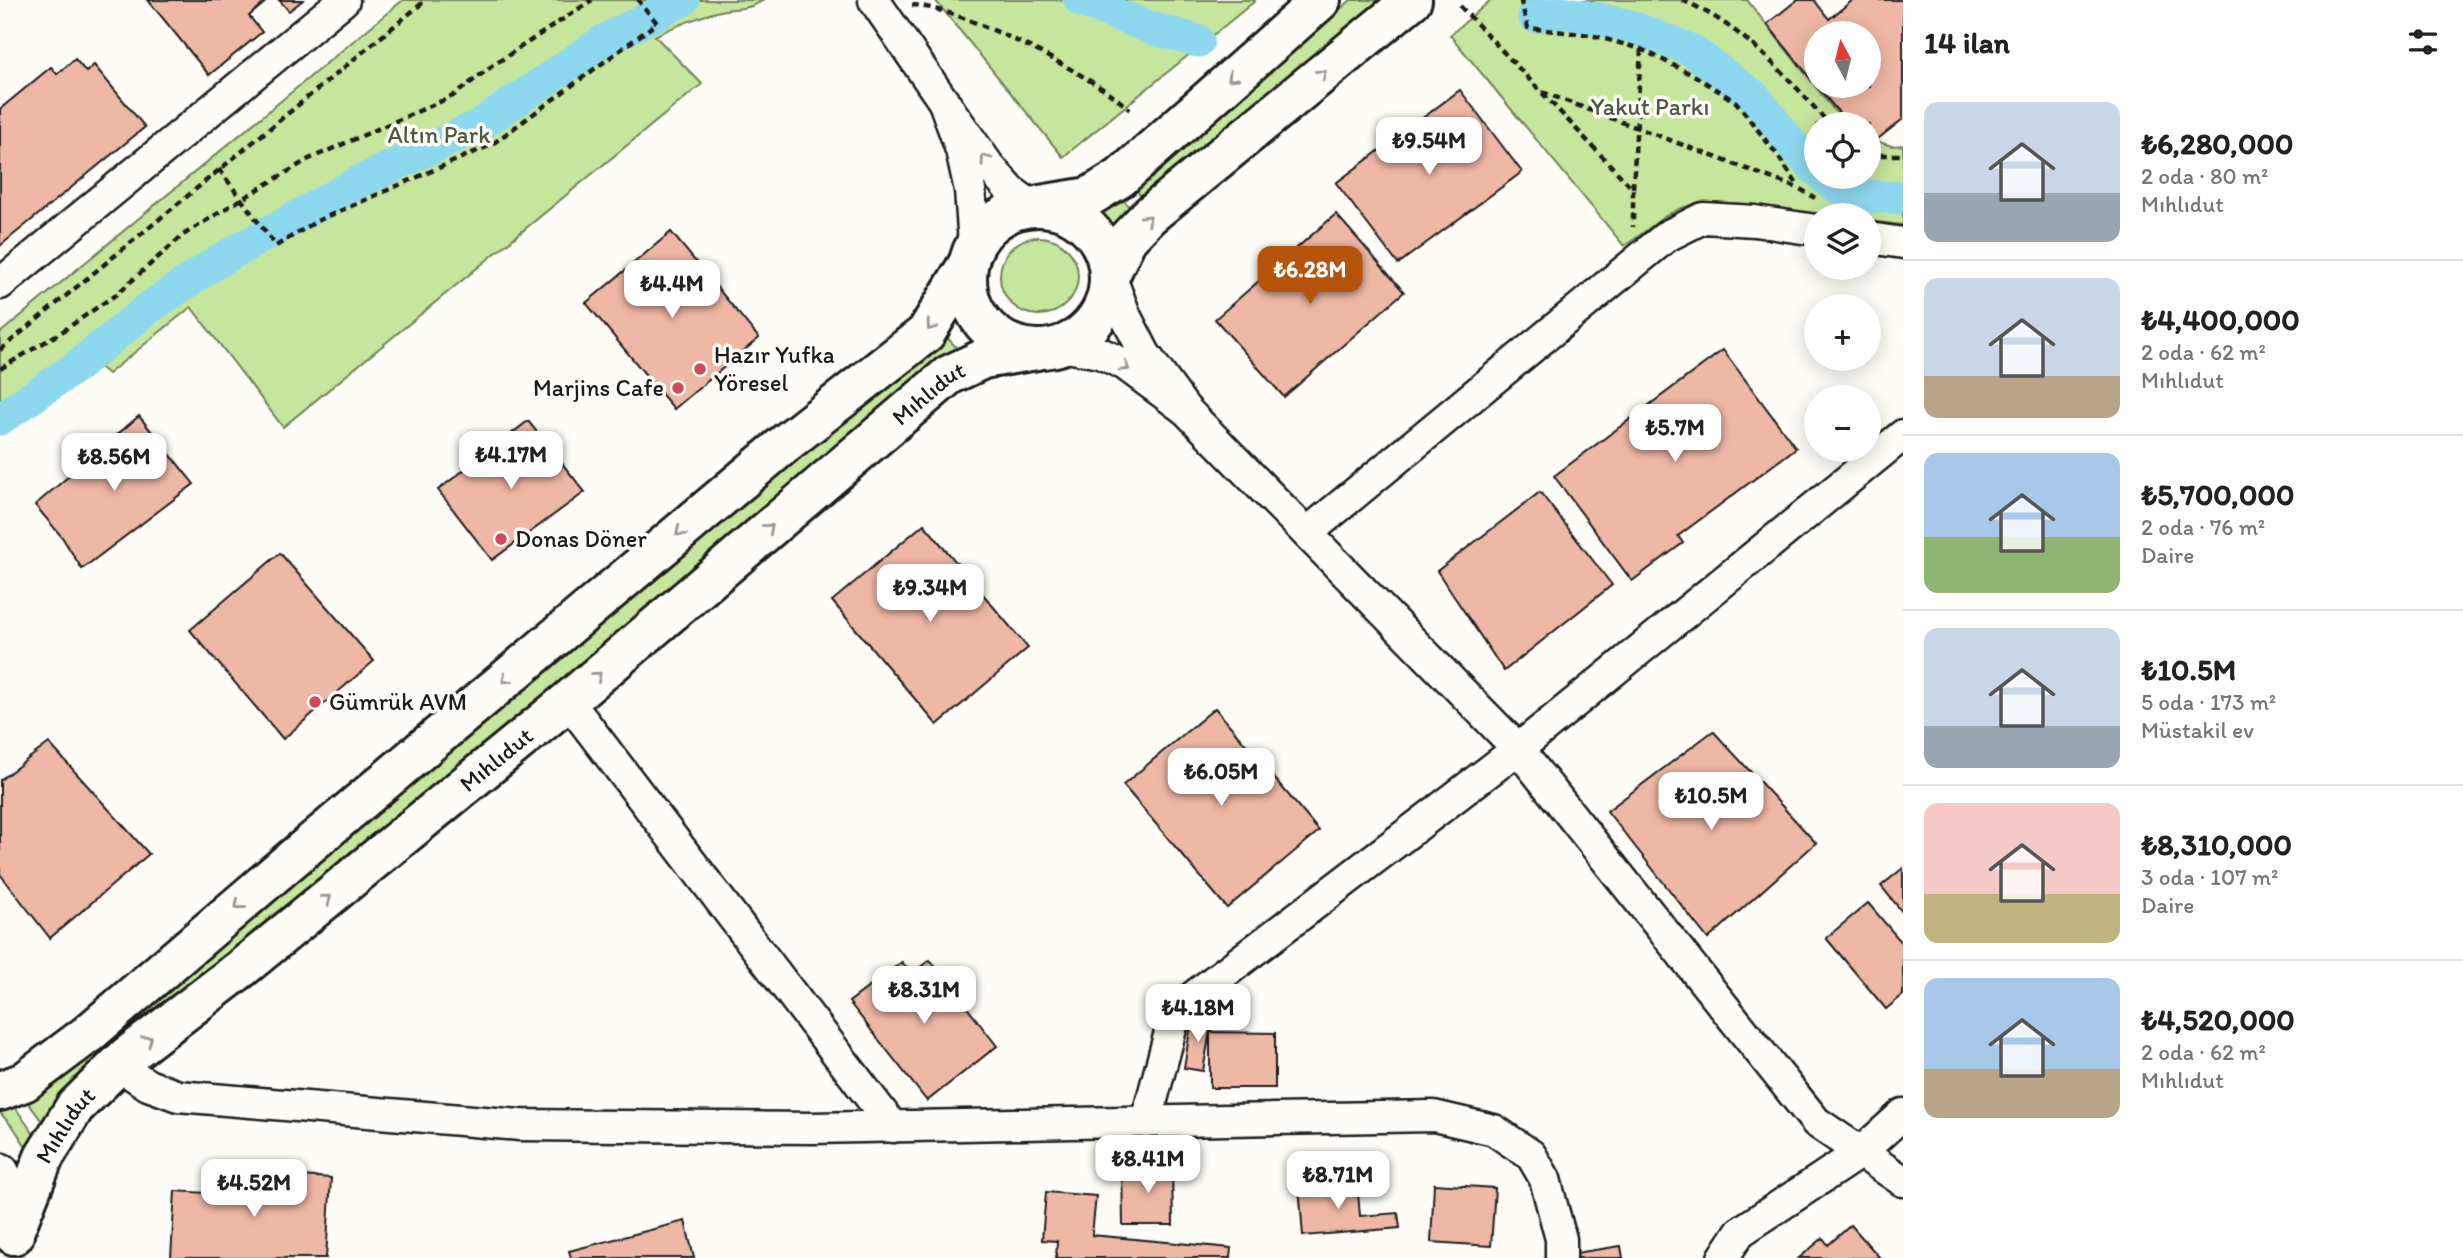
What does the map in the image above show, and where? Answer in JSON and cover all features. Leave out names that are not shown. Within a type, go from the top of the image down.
[{"type":"main road","points":[[1321,0],[1120,178],[1089,197],[1010,212],[989,225],[970,256],[967,292],[975,315],[991,334],[1013,346],[1049,348],[1081,336],[1097,319],[1107,298],[1110,275],[1127,239],[1149,216],[1412,0]]},
{"type":"main road","points":[[1033,207],[1055,209],[1077,218],[1094,233],[1105,253],[1110,275]]},
{"type":"main road","name":"Mıhlıdut","points":[[0,1091],[24,1082],[88,1034],[777,451],[926,333],[970,256]]},
{"type":"main road","name":"Mıhlıdut","points":[[12,1245],[44,1157],[75,1107],[118,1065],[242,968],[568,701],[949,375],[983,359],[1049,348]]},
{"type":"main road","points":[[0,1173],[8,1190],[12,1245]]},
{"type":"street","points":[[0,284],[344,0]]},
{"type":"street","points":[[875,2],[989,166],[1011,191],[1033,207]]},
{"type":"street","points":[[944,102],[961,150],[970,190],[970,256]]},
{"type":"street","points":[[1307,533],[1667,236],[1703,218],[1755,220],[1804,217]]},
{"type":"street","points":[[1881,240],[1903,243]]},
{"type":"street","points":[[1110,275],[1126,317],[1145,354],[1186,410],[1518,749],[1816,1122],[1903,1181]]},
{"type":"street","points":[[1049,348],[1100,353],[1124,364],[1186,410]]},
{"type":"street","points":[[1146,1122],[1176,1010],[1518,749],[1903,435]]},
{"type":"street","points":[[568,701],[893,1127]]},
{"type":"street","points":[[118,1065],[148,1085],[178,1096],[506,1124],[812,1128],[1434,1116],[1494,1130],[1531,1155],[1545,1179],[1561,1239],[1561,1258]]},
{"type":"street","points":[[1723,1258],[1740,1231],[1861,1152],[1903,1114]]},
{"type":"path","points":[[0,350],[426,0]]},
{"type":"path","points":[[0,369],[63,331],[107,300],[183,235],[241,198],[309,159],[453,96],[492,66],[592,0]]},
{"type":"path","points":[[219,169],[276,246],[317,221],[491,145],[657,23],[638,0]]},
{"type":"path","points":[[1523,0],[1521,2],[1528,28],[1591,35],[1641,49],[1695,76],[1736,102],[1810,203]]},
{"type":"path","points":[[1682,0],[1703,9],[1766,55],[1818,112]]},
{"type":"path","points":[[875,2],[923,6],[979,24],[1078,73],[1116,97],[1130,110]]},
{"type":"path","points":[[1460,6],[1633,189]]},
{"type":"path","points":[[1632,240],[1641,49]]},
{"type":"path","points":[[1542,92],[1800,188]]},
{"type":"path","points":[[1881,155],[1903,155]]},
{"type":"green space","name":"Altın Park","points":[[403,0],[763,0],[750,7],[709,14],[655,36],[702,84],[283,427],[191,307],[108,374],[83,353],[0,403],[0,333]]},
{"type":"green space","points":[[935,0],[1254,0],[1255,1],[1063,157]]},
{"type":"green space","points":[[1351,0],[1385,0],[1146,202],[1132,185]]},
{"type":"green space","name":"Yakut Parkı","points":[[1491,0],[1747,0],[1804,72],[1804,98],[1824,98],[1836,112],[1804,112],[1804,189],[1881,189],[1881,143],[1892,146],[1903,145],[1903,225],[1881,222],[1881,203],[1804,203],[1804,214],[1748,205],[1706,203],[1674,212],[1624,246],[1450,35]]},
{"type":"green space","points":[[1119,195],[1135,213],[1112,237],[1103,219],[1092,208]]},
{"type":"green space","points":[[1031,237],[1047,237],[1061,243],[1072,254],[1078,268],[1078,284],[1072,298],[1061,309],[1047,315],[1031,315],[1017,309],[1006,298],[1000,284],[1000,268],[1006,254],[1017,243]]},
{"type":"green space","points":[[945,335],[963,355],[49,1131],[24,1097],[933,349]]},
{"type":"green space","points":[[12,1103],[40,1143],[34,1159],[14,1128],[0,1113],[0,1110]]},
{"type":"building","points":[[148,0],[268,0],[249,16],[262,32],[209,75]]},
{"type":"building","points":[[279,0],[303,0],[289,11]]},
{"type":"building","points":[[1797,0],[1814,0],[1829,19],[1853,0],[1903,0],[1903,119],[1881,136],[1881,112],[1838,112],[1827,98],[1881,98],[1881,21],[1804,21],[1804,70],[1767,24]]},
{"type":"building","points":[[75,59],[86,72],[94,65],[145,127],[0,246],[0,109],[51,67],[57,74]]},
{"type":"building","points":[[1460,90],[1522,172],[1398,264],[1336,183]]},
{"type":"building","points":[[1336,214],[1404,292],[1284,397],[1215,319]]},
{"type":"building","points":[[671,232],[759,338],[674,409],[586,303]]},
{"type":"building","points":[[1723,350],[1796,448],[1678,536],[1683,543],[1632,581],[1554,476]]},
{"type":"building","points":[[139,416],[194,484],[82,569],[62,537],[35,505]]},
{"type":"building","points":[[528,421],[585,492],[492,560],[438,490]]},
{"type":"building","points":[[1540,492],[1612,585],[1504,671],[1437,571]]},
{"type":"building","points":[[924,524],[1028,648],[937,725],[832,601]]},
{"type":"building","points":[[280,553],[374,661],[283,739],[190,630]]},
{"type":"building","points":[[1215,708],[1319,831],[1227,908],[1123,785]]},
{"type":"building","points":[[1713,731],[1816,843],[1708,939],[1607,811]]},
{"type":"building","points":[[49,743],[149,854],[50,938],[0,874],[0,780]]},
{"type":"building","points":[[1903,868],[1903,913],[1881,886]]},
{"type":"building","points":[[1868,903],[1903,944],[1903,995],[1886,1009],[1826,938]]},
{"type":"building","points":[[930,960],[997,1046],[927,1101],[849,1002],[902,962],[911,974]]},
{"type":"building","points":[[1192,1017],[1212,1020],[1203,1071],[1184,1068]]},
{"type":"building","points":[[1210,1032],[1275,1033],[1275,1088],[1210,1088]]},
{"type":"building","points":[[1172,1164],[1173,1225],[1123,1225],[1122,1165]]},
{"type":"building","points":[[224,1171],[331,1178],[326,1258],[171,1258],[175,1191],[223,1194]]},
{"type":"building","points":[[1357,1181],[1360,1216],[1398,1213],[1400,1228],[1303,1236],[1299,1186]]},
{"type":"building","points":[[1434,1184],[1495,1188],[1491,1246],[1431,1242]]},
{"type":"building","points":[[1046,1192],[1096,1196],[1092,1235],[1231,1248],[1230,1258],[1056,1258],[1057,1241],[1042,1240]]},
{"type":"building","points":[[685,1221],[694,1258],[571,1258],[569,1251]]},
{"type":"building","points":[[1851,1225],[1880,1258],[1799,1258],[1823,1238],[1828,1245]]},
{"type":"building","points":[[1621,1246],[1623,1258],[1575,1258],[1575,1253]]},
{"type":"waterway","points":[[0,419],[76,367],[150,307],[220,260],[359,182],[480,125],[605,40],[683,0]]},
{"type":"waterway","points":[[1080,0],[1148,27],[1198,41]]},
{"type":"waterway","points":[[1534,16],[1563,12],[1630,26],[1691,50],[1755,97],[1804,157]]},
{"type":"waterway","points":[[1842,189],[1883,197],[1903,197]]},
{"type":"place","name":"Hazır Yufka Yöresel","points":[[700,369]]},
{"type":"place","name":"Marjins Cafe","points":[[678,388]]},
{"type":"place","name":"Donas Döner","points":[[501,539]]},
{"type":"place","name":"Gümrük AVM","points":[[315,702]]}]
